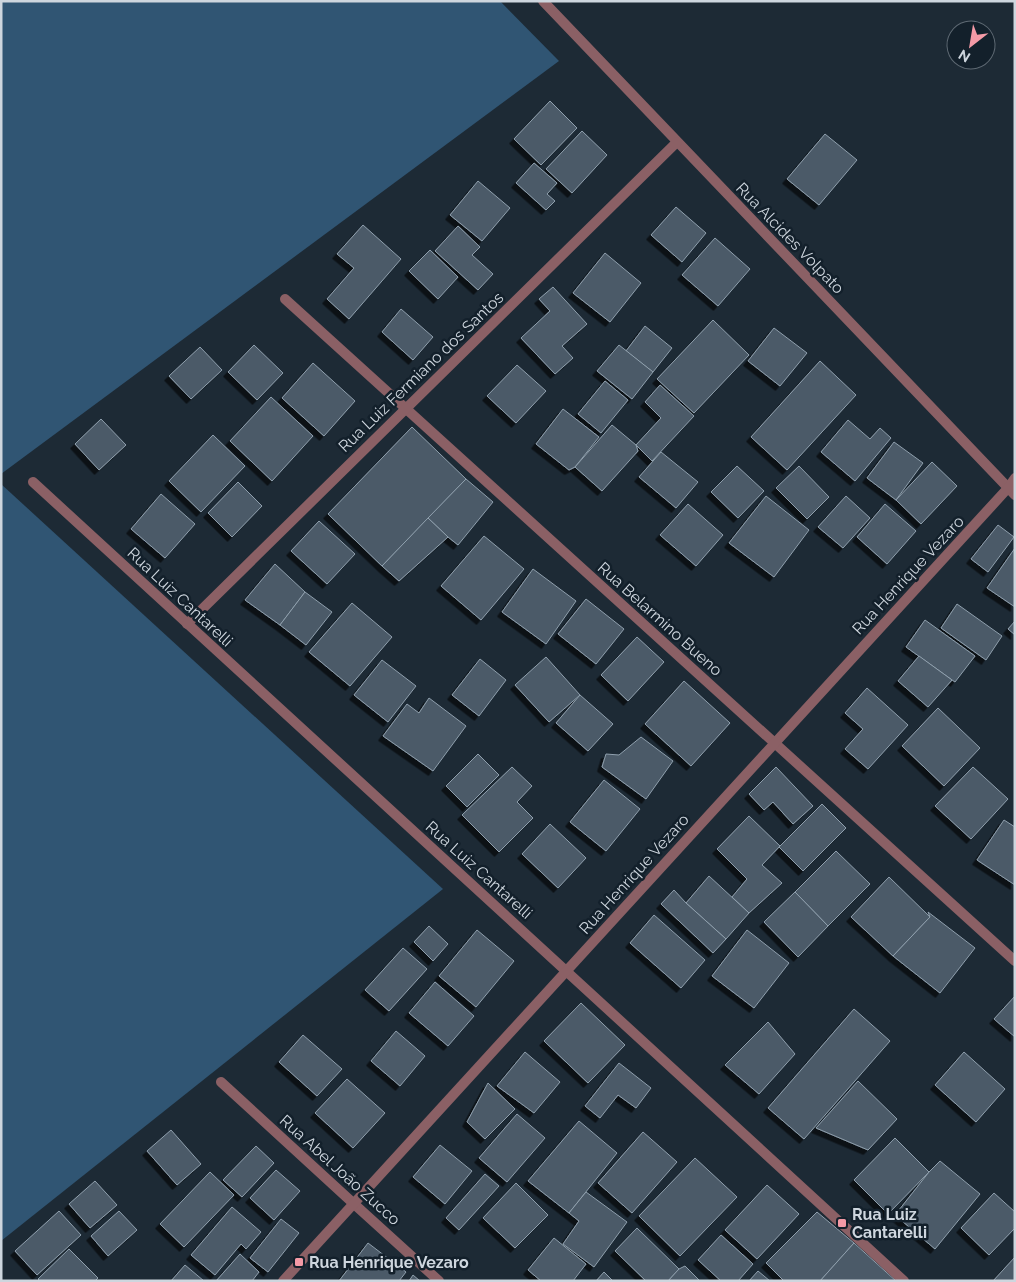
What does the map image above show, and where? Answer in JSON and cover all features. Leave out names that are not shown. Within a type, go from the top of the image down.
[{"type":"street","name":"Rua Alcides Volpato","points":[[543,1],[1011,492]]},
{"type":"street","name":"Rua Luiz Fermiano dos Santos","points":[[187,624],[677,142]]},
{"type":"street","name":"Rua Belarmino Bueno","points":[[285,299],[1015,962]]},
{"type":"street","name":"Rua Henrique Vezaro","points":[[283,1281],[774,743],[1011,492],[1015,478]]},
{"type":"street","name":"Rua Luiz Cantarelli","points":[[33,482],[904,1281]]},
{"type":"street","name":"Rua Abel João Zucco","points":[[221,1082],[439,1281]]},
{"type":"shaded area","points":[[1,1],[500,1],[559,61],[1,474]]},
{"type":"shaded area","points":[[1,484],[443,889],[1,1241]]},
{"type":"building","points":[[550,101],[577,128],[541,165],[514,139]]},
{"type":"building","points":[[582,131],[607,155],[572,193],[546,169]]},
{"type":"building","points":[[825,134],[857,160],[819,205],[787,179]]},
{"type":"building","points":[[534,163],[557,183],[547,194],[555,201],[546,210],[516,183]]},
{"type":"building","points":[[478,181],[510,208],[482,241],[450,215]]},
{"type":"building","points":[[676,207],[706,233],[682,262],[651,235]]},
{"type":"building","points":[[363,225],[401,259],[349,319],[327,299],[354,268],[337,254]]},
{"type":"building","points":[[458,226],[480,247],[472,255],[493,274],[478,290],[435,251]]},
{"type":"building","points":[[715,238],[750,269],[718,306],[682,275]]},
{"type":"building","points":[[430,250],[458,277],[438,299],[409,271]]},
{"type":"building","points":[[605,253],[641,283],[610,322],[573,293]]},
{"type":"building","points":[[553,287],[587,324],[562,346],[573,358],[555,374],[521,338],[550,311],[539,299]]},
{"type":"building","points":[[401,309],[433,337],[413,360],[382,332]]},
{"type":"building","points":[[713,320],[749,355],[694,413],[657,379]]},
{"type":"building","points":[[645,326],[672,348],[653,372],[626,351]]},
{"type":"building","points":[[774,328],[807,353],[780,386],[748,361]]},
{"type":"building","points":[[254,345],[283,373],[257,400],[228,372]]},
{"type":"building","points":[[619,345],[653,372],[632,399],[597,371]]},
{"type":"building","points":[[200,347],[222,370],[191,399],[169,376]]},
{"type":"building","points":[[820,361],[856,395],[787,470],[751,437]]},
{"type":"building","points":[[313,363],[355,401],[324,436],[282,398]]},
{"type":"building","points":[[517,365],[546,391],[516,423],[487,396]]},
{"type":"building","points":[[605,381],[628,400],[601,433],[578,414]]},
{"type":"building","points":[[660,385],[694,416],[652,461],[636,445],[661,418],[645,402]]},
{"type":"building","points":[[271,397],[313,436],[272,481],[230,441]]},
{"type":"building","points":[[563,409],[599,437],[575,467],[569,470],[536,444]]},
{"type":"building","points":[[101,419],[126,445],[99,470],[75,444]]},
{"type":"building","points":[[848,420],[870,439],[880,428],[891,438],[855,481],[821,452]]},
{"type":"building","points":[[612,425],[636,445],[638,451],[602,491],[575,467]]},
{"type":"building","points":[[412,427],[466,479],[382,566],[328,514]]},
{"type":"building","points":[[213,435],[245,466],[201,512],[169,481]]},
{"type":"building","points":[[894,442],[923,463],[896,500],[867,478]]},
{"type":"building","points":[[661,452],[698,482],[676,508],[639,477]]},
{"type":"building","points":[[932,462],[957,486],[921,524],[896,500]]},
{"type":"building","points":[[737,466],[764,491],[738,518],[711,492]]},
{"type":"building","points":[[799,466],[829,497],[807,519],[776,488]]},
{"type":"building","points":[[466,479],[493,502],[458,545],[428,518]]},
{"type":"building","points":[[238,482],[262,506],[232,537],[208,513]]},
{"type":"building","points":[[161,494],[195,524],[165,558],[131,529]]},
{"type":"building","points":[[766,496],[809,530],[774,577],[729,543]]},
{"type":"building","points":[[846,496],[870,518],[843,548],[818,527]]},
{"type":"building","points":[[688,504],[723,535],[696,566],[660,535]]},
{"type":"building","points":[[885,504],[916,531],[887,564],[857,537]]},
{"type":"building","points":[[428,518],[448,537],[399,581],[382,566]]},
{"type":"building","points":[[319,521],[355,554],[327,584],[291,551]]},
{"type":"building","points":[[998,525],[1014,537],[988,572],[971,559]]},
{"type":"building","points":[[484,536],[524,569],[481,620],[441,586]]},
{"type":"building","points":[[1015,548],[1015,607],[987,588]]},
{"type":"building","points":[[275,564],[305,592],[280,625],[245,600]]},
{"type":"building","points":[[533,569],[576,601],[546,644],[502,612]]},
{"type":"building","points":[[305,592],[332,612],[306,645],[280,625]]},
{"type":"building","points":[[586,599],[624,629],[596,664],[558,634]]},
{"type":"building","points":[[352,603],[392,637],[350,686],[309,652]]},
{"type":"building","points":[[957,604],[1002,636],[986,660],[941,628]]},
{"type":"building","points":[[925,620],[975,656],[955,682],[906,647]]},
{"type":"building","points":[[1015,621],[1015,635],[1008,629]]},
{"type":"building","points":[[637,637],[664,662],[628,701],[601,675]]},
{"type":"building","points":[[919,656],[952,680],[928,707],[898,681]]},
{"type":"building","points":[[546,657],[580,695],[549,722],[515,685]]},
{"type":"building","points":[[480,659],[506,680],[479,716],[452,695]]},
{"type":"building","points":[[382,660],[416,686],[388,722],[354,695]]},
{"type":"building","points":[[684,681],[730,723],[691,766],[645,724]]},
{"type":"building","points":[[867,688],[908,725],[868,769],[845,749],[863,729],[845,713]]},
{"type":"building","points":[[580,695],[613,724],[588,751],[556,723]]},
{"type":"building","points":[[429,698],[466,726],[433,771],[383,736],[407,704],[419,713]]},
{"type":"building","points":[[938,708],[980,748],[944,786],[902,746]]},
{"type":"building","points":[[641,737],[673,761],[646,799],[602,767],[606,754],[619,755]]},
{"type":"building","points":[[478,754],[499,775],[467,807],[446,786]]},
{"type":"building","points":[[512,767],[532,786],[517,802],[533,818],[499,852],[462,815]]},
{"type":"building","points":[[776,767],[813,806],[793,824],[773,802],[764,810],[749,794]]},
{"type":"building","points":[[973,767],[1008,799],[971,839],[935,806]]},
{"type":"building","points":[[604,780],[640,809],[606,851],[570,822]]},
{"type":"building","points":[[822,804],[846,828],[803,871],[779,847]]},
{"type":"building","points":[[749,816],[780,846],[762,865],[782,883],[749,913],[732,897],[747,879],[717,849]]},
{"type":"building","points":[[1004,820],[1015,827],[1015,885],[977,860]]},
{"type":"building","points":[[550,824],[586,858],[558,888],[522,854]]},
{"type":"building","points":[[836,851],[870,884],[828,926],[795,892]]},
{"type":"building","points":[[709,876],[749,913],[726,939],[686,903]]},
{"type":"building","points":[[889,877],[930,917],[893,956],[851,917]]},
{"type":"building","points":[[674,890],[726,939],[713,953],[661,904]]},
{"type":"building","points":[[795,892],[828,926],[798,957],[764,922]]},
{"type":"building","points":[[928,912],[975,948],[940,993],[893,956],[930,917]]},
{"type":"building","points":[[654,915],[705,960],[681,988],[630,943]]},
{"type":"building","points":[[429,926],[448,944],[433,961],[414,942]]},
{"type":"building","points":[[477,930],[514,961],[476,1007],[439,976]]},
{"type":"building","points":[[747,930],[789,963],[754,1008],[712,976]]},
{"type":"building","points":[[403,948],[427,969],[389,1011],[365,990]]},
{"type":"building","points":[[435,982],[474,1016],[448,1046],[409,1013]]},
{"type":"building","points":[[1015,996],[1015,1037],[994,1019]]},
{"type":"building","points":[[581,1003],[625,1045],[588,1083],[544,1041]]},
{"type":"building","points":[[854,1009],[890,1041],[804,1139],[768,1108]]},
{"type":"building","points":[[768,1022],[795,1054],[759,1094],[725,1065]]},
{"type":"building","points":[[396,1031],[425,1056],[400,1086],[371,1061]]},
{"type":"building","points":[[303,1035],[342,1069],[317,1096],[279,1062]]},
{"type":"building","points":[[525,1052],[560,1082],[534,1113],[497,1086]]},
{"type":"building","points":[[964,1052],[1005,1089],[976,1122],[935,1085]]},
{"type":"building","points":[[619,1063],[651,1088],[636,1108],[618,1095],[600,1118],[585,1106]]},
{"type":"building","points":[[347,1079],[385,1113],[353,1148],[315,1113]]},
{"type":"building","points":[[858,1081],[897,1119],[868,1150],[816,1128]]},
{"type":"building","points":[[488,1083],[515,1109],[485,1139],[467,1122]]},
{"type":"building","points":[[517,1114],[545,1138],[507,1182],[479,1158]]},
{"type":"building","points":[[579,1121],[617,1153],[569,1213],[528,1181]]},
{"type":"building","points":[[171,1130],[201,1164],[177,1185],[147,1151]]},
{"type":"building","points":[[643,1132],[677,1162],[632,1213],[598,1183]]},
{"type":"building","points":[[895,1138],[929,1172],[888,1214],[854,1180]]},
{"type":"building","points":[[440,1145],[472,1171],[445,1204],[413,1177]]},
{"type":"building","points":[[256,1146],[274,1163],[242,1197],[223,1180]]},
{"type":"building","points":[[695,1158],[737,1197],[680,1256],[639,1216]]},
{"type":"building","points":[[940,1161],[980,1194],[935,1249],[895,1215]]},
{"type":"building","points":[[276,1170],[300,1191],[274,1220],[250,1198]]},
{"type":"building","points":[[210,1172],[234,1195],[184,1247],[160,1224]]},
{"type":"building","points":[[485,1174],[499,1186],[459,1230],[446,1218]]},
{"type":"building","points":[[95,1181],[117,1205],[90,1228],[69,1204]]},
{"type":"building","points":[[516,1183],[548,1215],[515,1248],[483,1218]]},
{"type":"building","points":[[767,1185],[799,1214],[757,1259],[725,1230]]},
{"type":"building","points":[[586,1192],[627,1222],[594,1267],[563,1244],[579,1221],[569,1213]]},
{"type":"building","points":[[994,1193],[1015,1212],[1015,1228],[989,1255],[961,1228]]},
{"type":"building","points":[[232,1207],[261,1232],[246,1249],[241,1244],[215,1275],[191,1255]]},
{"type":"building","points":[[59,1211],[81,1235],[37,1275],[15,1251]]},
{"type":"building","points":[[119,1211],[137,1230],[108,1256],[91,1236]]},
{"type":"building","points":[[817,1212],[854,1243],[820,1281],[784,1281],[766,1263]]},
{"type":"building","points":[[281,1219],[299,1233],[268,1272],[250,1258]]},
{"type":"building","points":[[637,1228],[679,1269],[668,1281],[646,1281],[615,1251]]},
{"type":"building","points":[[721,1235],[753,1264],[738,1281],[721,1281],[698,1260]]},
{"type":"building","points":[[554,1238],[586,1264],[573,1281],[541,1281],[528,1270]]},
{"type":"building","points":[[368,1243],[406,1272],[399,1281],[339,1281]]},
{"type":"building","points":[[854,1243],[896,1281],[820,1281]]},
{"type":"building","points":[[69,1249],[98,1278],[95,1281],[40,1281],[38,1279]]},
{"type":"building","points":[[240,1254],[259,1272],[252,1281],[216,1281]]},
{"type":"building","points":[[1015,1257],[1015,1281],[993,1281]]},
{"type":"building","points":[[185,1265],[204,1281],[171,1281]]},
{"type":"building","points":[[685,1266],[700,1281],[668,1281],[679,1269]]},
{"type":"building","points":[[758,1271],[770,1281],[749,1281]]},
{"type":"building","points":[[604,1272],[613,1281],[596,1281]]},
{"type":"building","points":[[413,1275],[420,1281],[409,1281]]},
{"type":"place","name":"Rua Luiz Cantarelli","points":[[842,1223]]},
{"type":"place","name":"Rua Henrique Vezaro","points":[[299,1262]]}]
